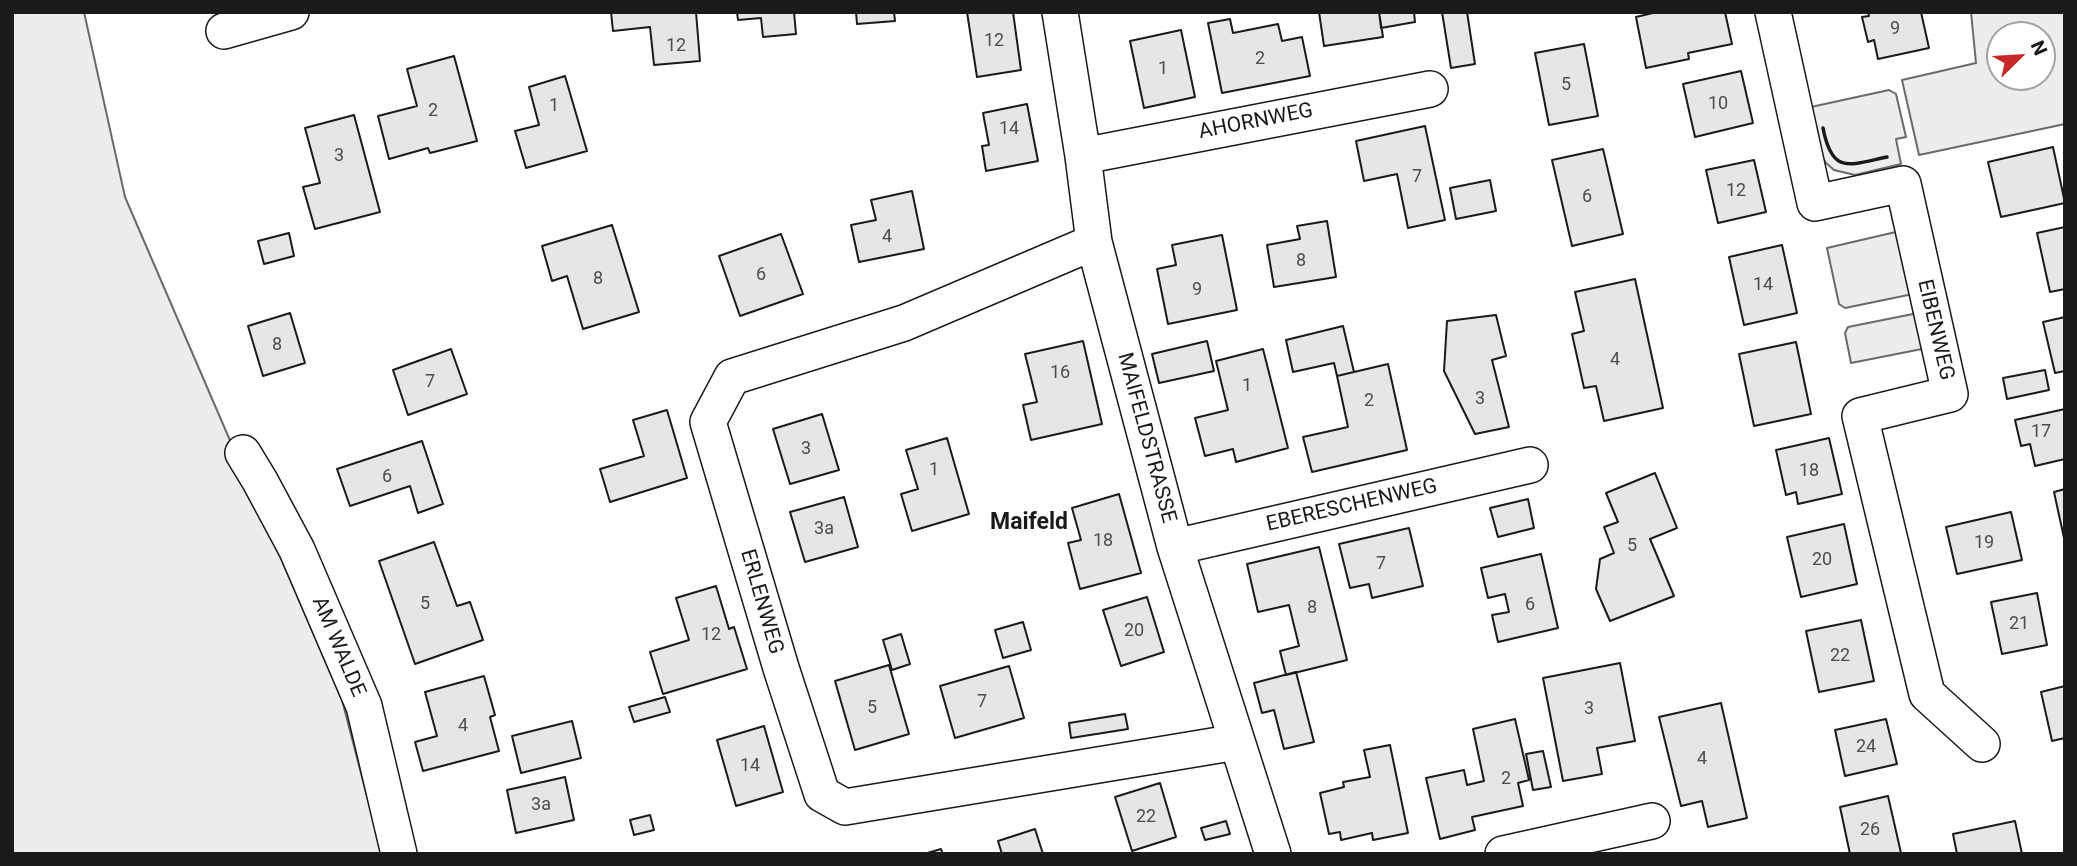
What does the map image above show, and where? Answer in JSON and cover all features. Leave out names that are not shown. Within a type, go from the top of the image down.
[{"type":"street","points":[[224,31],[291,12]]},
{"type":"street","name":"MAIFELDSTRASSE","points":[[1060,12],[1094,243],[1175,547],[1273,854]]},
{"type":"street","name":"EIBENWEG","points":[[1773,12],[1815,203],[1903,184],[1950,394],[1860,416],[1927,694],[1982,744]]},
{"type":"street","name":"AHORNWEG","points":[[1083,156],[1430,89]]},
{"type":"street","name":"ERLENWEG","points":[[1094,243],[904,323],[732,377],[708,422],[781,668],[822,794],[845,807],[1237,742]]},
{"type":"street","name":"AM WALDE","points":[[243,453],[297,550],[364,706],[399,854]]},
{"type":"street","name":"EBERESCHENWEG","points":[[1175,547],[1530,465]]},
{"type":"street","points":[[1503,854],[1652,821]]},
{"type":"shaded area","points":[[12,12],[84,12],[125,197],[342,700],[382,854],[12,854]]},
{"type":"shaded area","points":[[1971,12],[2065,12],[2065,124],[1919,155],[1902,80],[1976,63]]},
{"type":"shaded area","points":[[1889,90],[1896,94],[1906,137],[1896,139],[1901,164],[1855,175],[1834,170],[1821,155],[1811,107]]},
{"type":"shaded area","points":[[1900,231],[1913,294],[1845,308],[1839,304],[1827,248]]},
{"type":"shaded area","points":[[1918,313],[1927,348],[1851,363],[1845,333],[1848,327]]},
{"type":"building","points":[[611,12],[696,12],[700,61],[654,65],[650,27],[613,31]]},
{"type":"building","points":[[737,12],[794,12],[796,34],[763,37],[761,18],[738,20]]},
{"type":"building","points":[[856,12],[894,12],[895,21],[857,24]]},
{"type":"building","points":[[967,12],[1013,12],[1021,70],[977,77]]},
{"type":"building","points":[[1319,12],[1379,12],[1383,37],[1324,46]]},
{"type":"building","points":[[1379,12],[1414,12],[1415,22],[1381,28]]},
{"type":"building","points":[[1442,12],[1467,12],[1475,64],[1451,68]]},
{"type":"building","points":[[1657,12],[1725,12],[1732,44],[1688,53],[1689,59],[1646,68],[1636,17]]},
{"type":"building","points":[[1868,12],[1921,12],[1929,48],[1878,59],[1874,40],[1868,42],[1862,17],[1869,16]]},
{"type":"building","points":[[1230,19],[1233,33],[1278,24],[1282,41],[1302,37],[1310,76],[1222,93],[1208,23]]},
{"type":"building","points":[[1181,30],[1195,97],[1144,108],[1130,41]]},
{"type":"building","points":[[1584,44],[1598,116],[1549,125],[1535,53]]},
{"type":"building","points":[[454,56],[477,141],[430,153],[428,148],[389,159],[378,116],[417,106],[407,69]]},
{"type":"building","points":[[1741,71],[1753,123],[1695,137],[1683,84]]},
{"type":"building","points":[[565,76],[587,151],[526,168],[515,131],[539,125],[529,87]]},
{"type":"building","points":[[1027,104],[1038,161],[986,171],[982,146],[989,145],[983,113]]},
{"type":"building","points":[[354,115],[380,212],[315,229],[303,187],[320,183],[305,128]]},
{"type":"building","points":[[1425,126],[1445,220],[1408,228],[1397,174],[1364,181],[1356,141]]},
{"type":"building","points":[[2053,147],[2065,203],[2001,217],[1988,162]]},
{"type":"building","points":[[1603,149],[1623,234],[1572,246],[1552,160]]},
{"type":"building","points":[[1754,160],[1766,212],[1718,223],[1706,170]]},
{"type":"building","points":[[1490,180],[1496,211],[1456,219],[1450,188]]},
{"type":"building","points":[[912,191],[924,249],[859,262],[851,225],[876,220],[871,200]]},
{"type":"building","points":[[1327,221],[1336,277],[1274,287],[1267,245],[1300,239],[1297,226]]},
{"type":"building","points":[[612,225],[639,312],[583,329],[567,276],[552,281],[542,246]]},
{"type":"building","points":[[2065,227],[2065,289],[2050,292],[2037,233]]},
{"type":"building","points":[[289,233],[294,256],[264,264],[258,241]]},
{"type":"building","points":[[781,234],[803,294],[740,316],[719,256]]},
{"type":"building","points":[[1222,235],[1237,310],[1168,324],[1157,269],[1176,265],[1172,245]]},
{"type":"building","points":[[1782,245],[1797,313],[1744,325],[1729,257]]},
{"type":"building","points":[[1635,279],[1663,408],[1604,421],[1596,386],[1584,388],[1572,334],[1584,331],[1575,292]]},
{"type":"building","points":[[290,313],[305,363],[263,376],[248,326]]},
{"type":"building","points":[[1496,315],[1506,356],[1492,360],[1509,427],[1475,434],[1444,371],[1447,321]]},
{"type":"building","points":[[2065,317],[2065,371],[2055,373],[2043,322]]},
{"type":"building","points":[[1343,326],[1354,372],[1337,376],[1334,363],[1293,372],[1286,340]]},
{"type":"building","points":[[1083,341],[1102,424],[1031,440],[1023,405],[1037,402],[1025,354]]},
{"type":"building","points":[[1207,341],[1214,371],[1159,383],[1152,354]]},
{"type":"building","points":[[1796,342],[1811,414],[1754,426],[1739,354]]},
{"type":"building","points":[[451,349],[467,394],[408,415],[393,370]]},
{"type":"building","points":[[1263,349],[1288,448],[1236,462],[1233,449],[1205,456],[1195,418],[1228,410],[1216,361]]},
{"type":"building","points":[[1388,364],[1407,450],[1312,472],[1303,437],[1348,427],[1337,376]]},
{"type":"building","points":[[2045,370],[2049,390],[2007,399],[2003,378]]},
{"type":"building","points":[[2065,409],[2065,459],[2035,466],[2030,444],[2021,446],[2015,420]]},
{"type":"building","points":[[667,410],[687,478],[610,502],[600,469],[644,456],[633,420]]},
{"type":"building","points":[[822,414],[839,470],[790,484],[773,429]]},
{"type":"building","points":[[947,438],[969,514],[912,531],[901,494],[918,489],[906,450]]},
{"type":"building","points":[[1829,438],[1842,494],[1798,504],[1796,492],[1786,495],[1776,450]]},
{"type":"building","points":[[422,441],[443,504],[418,513],[410,486],[350,506],[337,469]]},
{"type":"building","points":[[1655,473],[1677,528],[1650,539],[1674,596],[1610,621],[1596,589],[1600,559],[1614,553],[1604,527],[1618,522],[1606,493]]},
{"type":"building","points":[[2065,489],[2065,538],[2064,538],[2054,492]]},
{"type":"building","points":[[1119,494],[1141,573],[1080,589],[1068,543],[1081,540],[1072,508]]},
{"type":"building","points":[[844,497],[858,547],[805,562],[790,512]]},
{"type":"building","points":[[1528,499],[1534,528],[1498,537],[1490,508]]},
{"type":"building","points":[[2011,512],[2022,560],[1957,574],[1946,527]]},
{"type":"building","points":[[1844,524],[1857,584],[1801,597],[1787,537]]},
{"type":"building","points":[[1409,528],[1423,586],[1372,598],[1369,584],[1350,588],[1339,544]]},
{"type":"building","points":[[434,542],[457,606],[470,602],[483,640],[415,664],[379,561]]},
{"type":"building","points":[[1319,547],[1347,660],[1286,675],[1280,651],[1299,646],[1289,605],[1258,612],[1247,564]]},
{"type":"building","points":[[1541,554],[1558,628],[1498,642],[1492,615],[1509,612],[1505,594],[1488,598],[1481,568]]},
{"type":"building","points":[[716,586],[729,629],[734,627],[747,669],[663,694],[650,652],[689,640],[676,598]]},
{"type":"building","points":[[2037,593],[2047,645],[2002,654],[1991,602]]},
{"type":"building","points":[[1147,597],[1164,652],[1121,666],[1103,610]]},
{"type":"building","points":[[1861,620],[1874,681],[1819,692],[1806,631]]},
{"type":"building","points":[[1023,622],[1031,650],[1003,658],[995,630]]},
{"type":"building","points":[[901,634],[910,664],[892,670],[883,640]]},
{"type":"building","points":[[1620,663],[1635,741],[1597,748],[1602,774],[1563,781],[1543,678]]},
{"type":"building","points":[[889,665],[909,734],[855,750],[835,681]]},
{"type":"building","points":[[1009,666],[1024,718],[955,738],[940,686]]},
{"type":"building","points":[[1296,672],[1314,742],[1284,749],[1274,710],[1262,713],[1254,683]]},
{"type":"building","points":[[484,676],[495,715],[490,717],[499,751],[423,771],[415,742],[437,736],[425,692]]},
{"type":"building","points":[[2065,686],[2065,738],[2052,741],[2041,692]]},
{"type":"building","points":[[665,697],[670,712],[634,722],[629,707]]},
{"type":"building","points":[[1721,703],[1747,818],[1708,827],[1702,801],[1681,806],[1659,717]]},
{"type":"building","points":[[1125,714],[1128,729],[1071,738],[1069,723]]},
{"type":"building","points":[[1515,719],[1529,780],[1518,783],[1523,806],[1472,817],[1475,830],[1440,839],[1426,778],[1464,770],[1467,785],[1484,781],[1473,729]]},
{"type":"building","points":[[1886,719],[1897,764],[1845,776],[1835,730]]},
{"type":"building","points":[[572,721],[581,758],[521,773],[512,736]]},
{"type":"building","points":[[764,726],[783,792],[736,806],[717,740]]},
{"type":"building","points":[[1390,745],[1408,833],[1373,840],[1372,833],[1341,840],[1340,832],[1329,834],[1320,793],[1344,787],[1343,782],[1370,777],[1364,750]]},
{"type":"building","points":[[1543,751],[1551,787],[1533,790],[1526,754]]},
{"type":"building","points":[[565,777],[574,820],[516,833],[507,790]]},
{"type":"building","points":[[1160,783],[1176,837],[1132,851],[1115,797]]},
{"type":"building","points":[[1888,796],[1901,853],[1850,854],[1840,807]]},
{"type":"building","points":[[650,815],[654,830],[634,835],[630,820]]},
{"type":"building","points":[[1226,821],[1230,834],[1205,840],[1201,828]]},
{"type":"building","points":[[2015,821],[2022,854],[1957,854],[1953,834]]},
{"type":"building","points":[[1035,829],[1043,854],[1002,854],[998,841]]},
{"type":"building","points":[[941,849],[943,854],[924,854]]},
{"type":"wall","points":[[1823,128],[1831,153],[1837,160],[1852,164],[1887,157]]},
{"type":"district","name":"Maifeld","points":[[1029,523]]}]
